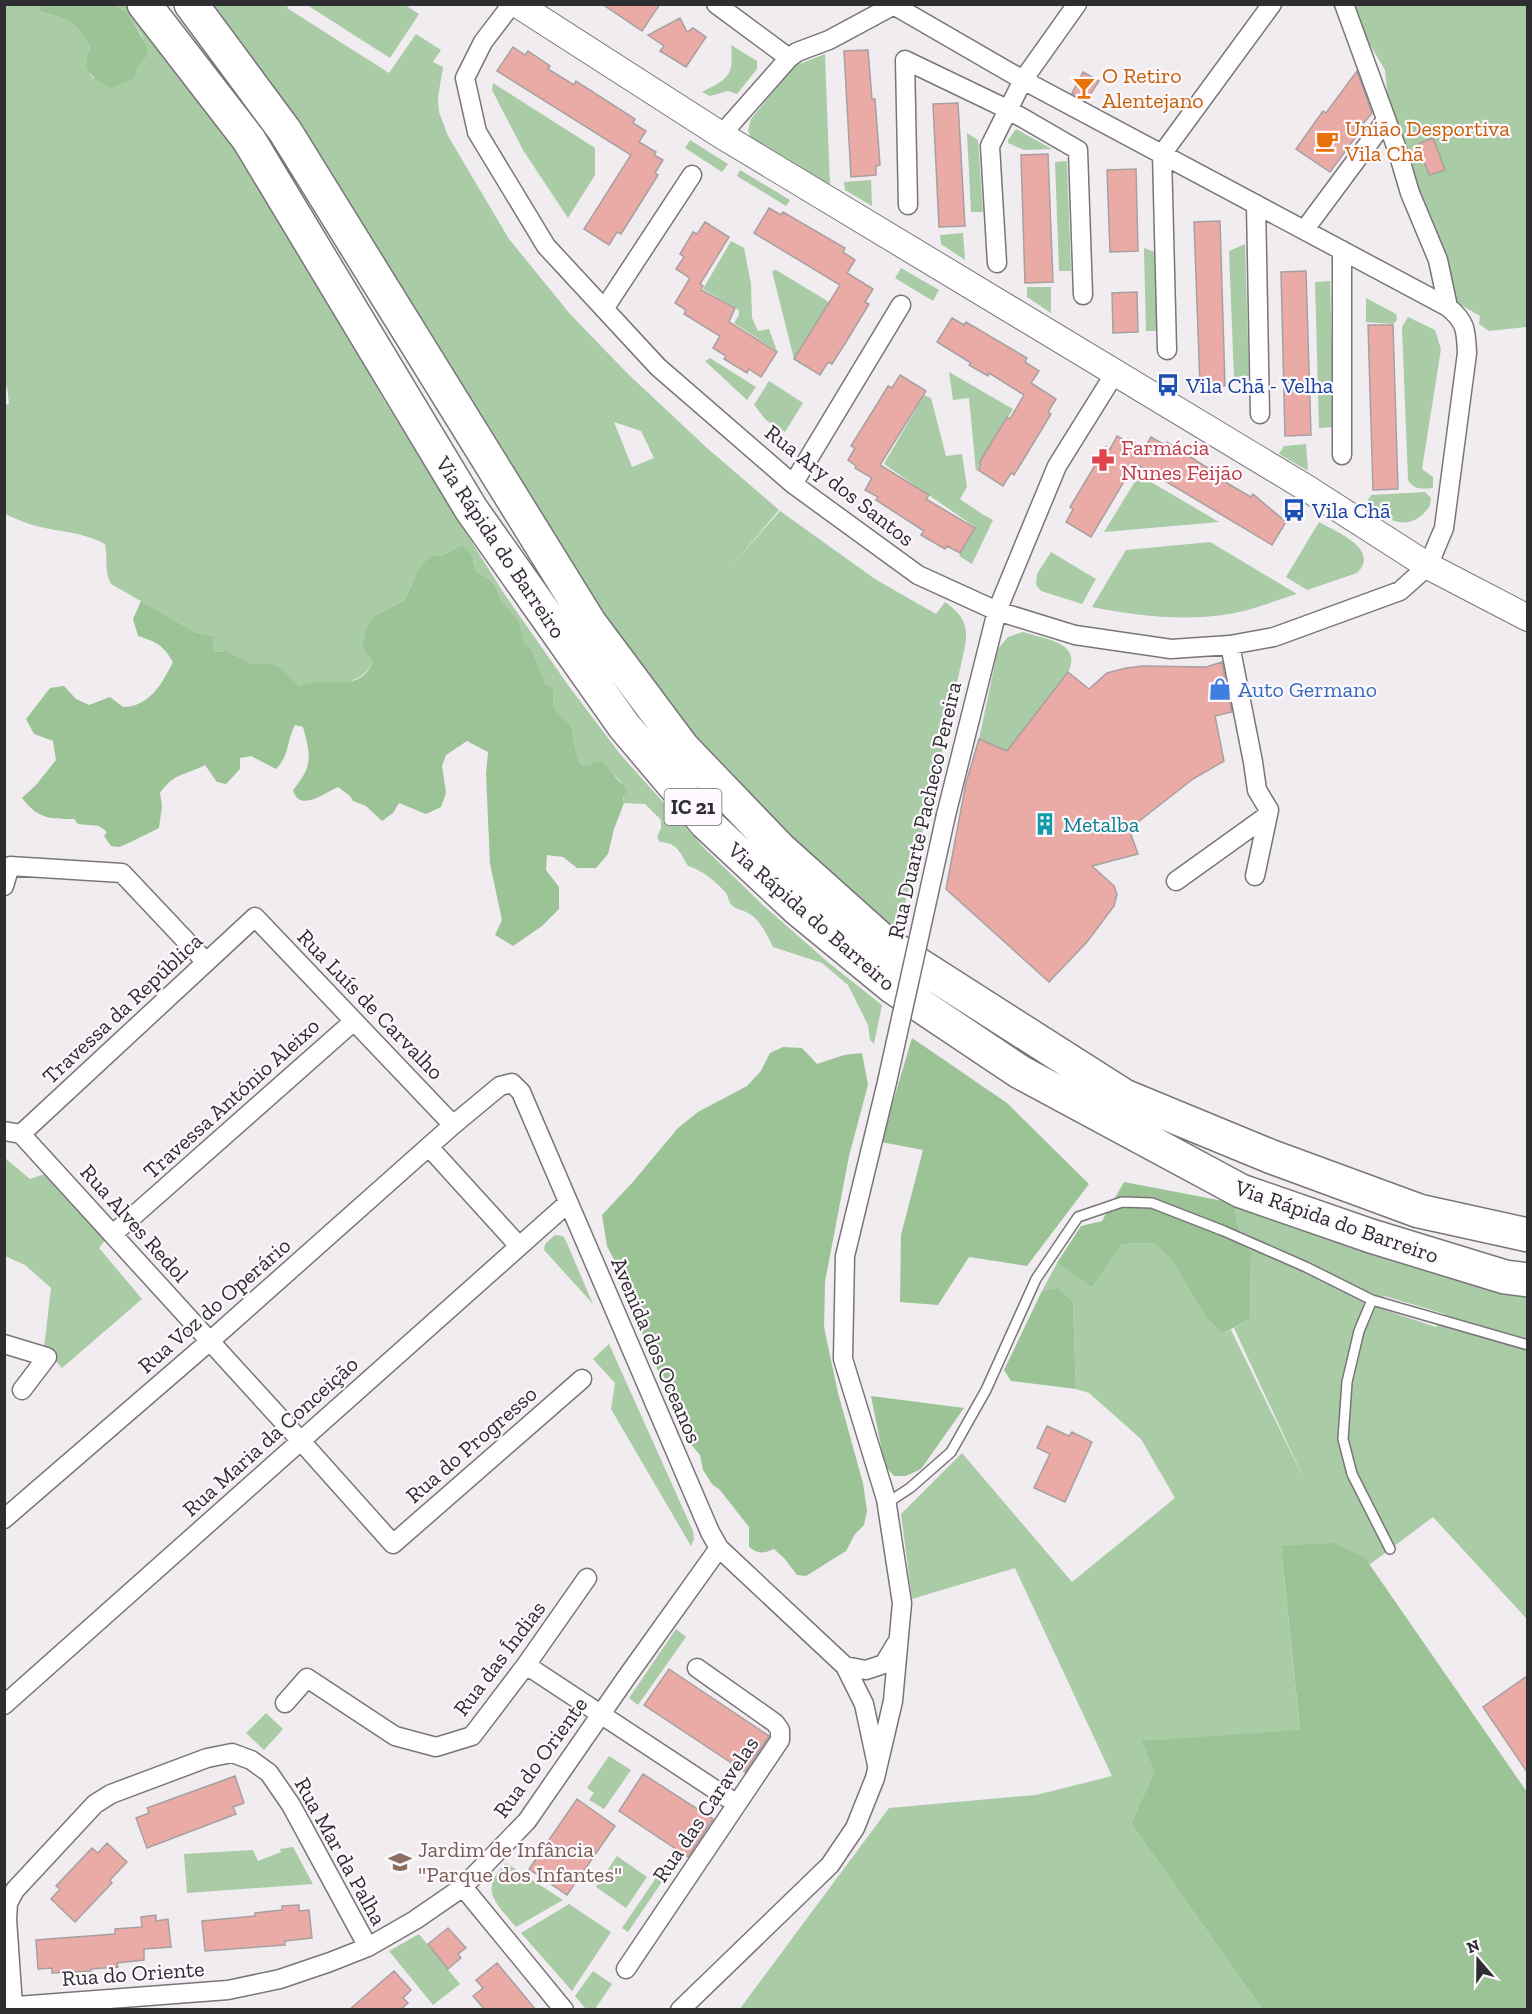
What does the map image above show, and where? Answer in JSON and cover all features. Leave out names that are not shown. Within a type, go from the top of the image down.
[{"type":"highway","name":"Via Rápida do Barreiro","points":[[144,4],[249,140],[471,508],[624,726],[706,823],[798,909],[893,987],[1020,1072],[1241,1191],[1371,1236],[1506,1277],[1527,1281]]},
{"type":"highway","name":"Via Rápida do Barreiro","points":[[191,4],[285,131],[589,622],[683,748],[780,849],[886,944],[1124,1096],[1272,1157],[1419,1211],[1527,1235]]},
{"type":"main road","points":[[517,4],[721,135],[1308,489],[1428,566],[1527,618]]},
{"type":"street","name":"Rua Ary dos Santos","points":[[512,4],[483,42],[465,78],[477,132],[546,246],[658,367],[793,484],[918,575],[997,611],[1075,635],[1171,649],[1230,645],[1274,637],[1400,591],[1428,566]]},
{"type":"street","points":[[716,4],[789,58]]},
{"type":"street","points":[[997,263],[990,146],[1023,81],[1077,4]]},
{"type":"street","points":[[1167,350],[1162,154],[1272,4]]},
{"type":"street","points":[[1344,4],[1410,193],[1438,260],[1448,307]]},
{"type":"street","points":[[721,135],[789,58],[896,5],[1023,81],[1448,307],[1464,325],[1467,332],[1467,353],[1444,528],[1428,566]]},
{"type":"street","points":[[908,205],[905,60],[1007,109],[1078,150],[1083,295]]},
{"type":"street","points":[[1305,229],[1386,120]]},
{"type":"street","points":[[604,309],[692,175]]},
{"type":"street","points":[[1256,204],[1260,414]]},
{"type":"street","points":[[1342,250],[1342,455]]},
{"type":"street","points":[[793,484],[901,305]]},
{"type":"street","name":"Rua Duarte Pacheco Pereira","points":[[680,2010],[830,1866],[855,1828],[875,1778],[893,1701],[902,1603],[886,1503],[843,1359],[845,1256],[887,1082],[946,815],[997,611],[1057,466],[1115,372]]},
{"type":"street","points":[[1230,645],[1257,790],[1269,810],[1255,876]]},
{"type":"street","points":[[1176,880],[1268,815]]},
{"type":"street","points":[[4,886],[10,866],[122,873],[206,962]]},
{"type":"street","name":"Travessa da República","points":[[13,1133],[255,917]]},
{"type":"street","name":"Rua Luís de Carvalho","points":[[255,917],[453,1125]]},
{"type":"street","name":"Travessa António Aleixo","points":[[113,1234],[354,1021]]},
{"type":"street","name":"Avenida dos Oceanos","points":[[453,1125],[500,1086],[512,1083],[521,1092],[710,1532],[720,1548],[845,1666],[864,1704],[877,1765]]},
{"type":"street","name":"Rua Voz do Operário","points":[[4,1520],[453,1125]]},
{"type":"street","name":"Rua Alves Redol","points":[[13,1133],[113,1234],[393,1544]]},
{"type":"street","points":[[429,1147],[519,1246]]},
{"type":"street","name":"Rua Maria da Conceição","points":[[4,1705],[568,1203]]},
{"type":"street","points":[[4,1344],[47,1357],[22,1390]]},
{"type":"street","name":"Rua do Progresso","points":[[393,1544],[582,1379]]},
{"type":"street","name":"Rua do Oriente","points":[[9,2006],[228,1990],[280,1979],[368,1947],[415,1920],[463,1887],[527,1821],[676,1607],[720,1548]]},
{"type":"street","name":"Rua das Índias","points":[[285,1703],[307,1678],[395,1736],[436,1748],[472,1736],[526,1665],[587,1578]]},
{"type":"street","points":[[845,1666],[866,1670],[884,1664],[900,1636]]},
{"type":"street","points":[[526,1665],[736,1804]]},
{"type":"street","name":"Rua das Caravelas","points":[[626,1969],[780,1740],[780,1730],[775,1723],[697,1668]]},
{"type":"street","name":"Rua Mar da Palha","points":[[9,2006],[7,1919],[8,1903],[15,1890],[95,1804],[111,1794],[196,1762],[232,1753],[250,1760],[269,1773],[291,1805],[368,1947]]},
{"type":"street","points":[[463,1887],[564,2010]]},
{"type":"lane","points":[[886,1503],[910,1488],[951,1452],[986,1390],[1036,1279],[1078,1217],[1122,1202],[1152,1203],[1224,1231],[1306,1267],[1372,1300],[1527,1344]]},
{"type":"lane","points":[[1372,1300],[1359,1331],[1347,1382],[1343,1439],[1352,1474],[1390,1549]]},
{"type":"green space","points":[[5,5],[38,5],[41,12],[65,19],[76,27],[90,47],[87,63],[93,78],[136,71],[148,55],[144,40],[136,27],[115,5],[125,5],[173,61],[251,174],[384,400],[473,544],[503,592],[568,685],[620,754],[704,848],[764,906],[829,963],[882,1005],[874,1044],[870,1040],[868,1025],[848,985],[822,963],[773,947],[756,919],[734,907],[726,893],[704,874],[688,866],[675,847],[660,842],[657,837],[661,828],[661,820],[645,804],[624,803],[622,785],[614,775],[599,768],[583,766],[578,760],[571,725],[553,707],[554,690],[546,684],[532,650],[525,644],[514,615],[501,600],[492,581],[475,570],[474,561],[461,545],[442,556],[426,560],[417,570],[404,600],[376,615],[366,653],[373,661],[368,670],[352,681],[331,685],[300,686],[283,669],[253,664],[227,651],[213,652],[213,636],[195,632],[111,584],[105,544],[80,535],[32,525],[5,514],[4,405],[9,404],[7,387],[4,387]]},
{"type":"green space","points":[[38,5],[115,5],[127,13],[146,45],[148,55],[136,71],[135,78],[111,88],[93,77],[86,62],[90,47],[81,32],[65,19],[41,12]]},
{"type":"green space","points":[[210,5],[289,5],[287,8],[389,73],[416,34],[441,50],[433,62],[443,67],[438,97],[439,112],[448,136],[509,239],[570,314],[628,374],[707,448],[779,510],[734,563],[780,511],[875,579],[936,614],[945,602],[960,616],[966,632],[965,646],[898,932],[824,871],[755,804],[629,657]],"holes":[[[614,422],[641,431],[654,458],[632,467]]]},
{"type":"green space","points":[[307,5],[405,5],[419,14],[390,58]]},
{"type":"green space","points":[[1351,5],[1527,5],[1527,327],[1489,331],[1479,324],[1480,316],[1452,300],[1434,236],[1389,109],[1385,70],[1361,30]]},
{"type":"green space","points":[[731,45],[757,61],[757,69],[737,94],[728,91],[710,96],[702,92],[728,75],[732,63]]},
{"type":"green space","points":[[825,54],[830,187],[753,142],[748,131],[751,119],[794,66]]},
{"type":"green space","points":[[493,83],[595,148],[595,175],[568,218],[523,150],[492,90]]},
{"type":"green space","points":[[1016,129],[1052,149],[1024,150],[1008,143]]},
{"type":"green space","points":[[967,133],[978,140],[983,212],[971,212]]},
{"type":"green space","points":[[690,140],[728,164],[722,172],[685,148]]},
{"type":"green space","points":[[1067,161],[1071,271],[1059,271],[1055,162]]},
{"type":"green space","points":[[740,170],[790,200],[786,206],[737,176]]},
{"type":"green space","points":[[871,180],[872,206],[845,190],[844,182]]},
{"type":"green space","points":[[963,233],[965,260],[941,244],[940,235]]},
{"type":"green space","points":[[731,241],[744,248],[751,284],[752,318],[758,331],[769,329],[777,351],[734,323],[739,310],[703,289]]},
{"type":"green space","points":[[1245,244],[1249,376],[1234,377],[1229,251]]},
{"type":"green space","points":[[1144,248],[1155,252],[1158,331],[1146,331]]},
{"type":"green space","points":[[901,268],[939,290],[933,301],[895,278]]},
{"type":"green space","points":[[776,270],[829,302],[794,359],[772,271]]},
{"type":"green space","points":[[1330,281],[1334,427],[1319,428],[1315,282]]},
{"type":"green space","points":[[1027,287],[1051,287],[1051,313],[1027,297]]},
{"type":"green space","points":[[1366,298],[1396,314],[1397,320],[1393,324],[1366,322]]},
{"type":"green space","points":[[1408,317],[1435,330],[1441,349],[1422,469],[1433,477],[1433,488],[1422,489],[1408,480],[1402,327]]},
{"type":"green space","points":[[710,358],[756,387],[747,400],[705,361]]},
{"type":"green space","points":[[949,372],[1013,409],[976,471],[969,398],[953,400]]},
{"type":"green space","points":[[769,381],[803,403],[785,432],[766,420],[754,405]]},
{"type":"green space","points":[[924,395],[931,398],[946,456],[962,454],[967,487],[960,499],[993,520],[972,564],[959,556],[975,527],[884,464]]},
{"type":"green space","points":[[1306,444],[1308,471],[1279,454],[1284,446]]},
{"type":"green space","points":[[1139,475],[1219,522],[1104,532]]},
{"type":"green space","points":[[1425,492],[1431,498],[1430,506],[1422,515],[1406,522],[1391,520],[1365,505],[1371,495]]},
{"type":"green space","points":[[1319,522],[1353,542],[1364,556],[1363,564],[1357,573],[1307,590],[1286,577]]},
{"type":"green space","points":[[1210,542],[1297,594],[1248,610],[1209,616],[1150,616],[1092,607],[1126,550]]},
{"type":"green space","points":[[461,545],[471,556],[475,570],[492,581],[501,600],[519,623],[525,644],[532,650],[546,684],[554,689],[553,707],[571,725],[578,760],[583,766],[602,762],[627,790],[608,854],[596,868],[577,868],[563,857],[547,855],[546,870],[559,887],[559,909],[542,926],[513,946],[495,935],[502,920],[490,864],[486,773],[488,752],[467,741],[446,755],[442,766],[446,793],[441,807],[426,814],[399,803],[393,813],[382,821],[366,806],[353,801],[338,787],[320,797],[306,801],[296,797],[293,790],[304,774],[309,753],[303,727],[295,725],[284,759],[276,769],[251,756],[240,758],[240,769],[226,784],[217,782],[205,765],[180,775],[170,781],[160,793],[162,806],[159,828],[119,847],[111,846],[104,836],[107,832],[99,826],[78,824],[74,819],[58,819],[39,814],[22,798],[56,760],[53,741],[34,734],[26,719],[50,688],[64,686],[76,699],[89,705],[110,697],[123,707],[132,706],[147,699],[164,678],[173,662],[159,645],[138,636],[133,619],[141,601],[195,632],[213,636],[213,652],[227,651],[253,664],[271,664],[283,669],[300,686],[309,683],[351,681],[367,672],[373,661],[366,653],[363,644],[367,628],[376,615],[404,600],[417,570],[426,560],[431,556],[442,556]]},
{"type":"green space","points":[[1051,552],[1096,579],[1082,604],[1041,591],[1036,585],[1037,574]]},
{"type":"green space","points":[[1023,632],[1059,643],[1070,654],[1071,662],[1068,672],[1007,751],[979,739],[998,649],[1008,637]]},
{"type":"green space","points":[[912,1038],[1007,1103],[1089,1184],[1027,1266],[969,1257],[938,1305],[900,1302],[901,1235],[923,1150],[881,1142]]},
{"type":"green space","points":[[783,1047],[802,1048],[817,1064],[844,1055],[862,1053],[868,1085],[849,1156],[825,1282],[824,1327],[838,1393],[863,1483],[867,1511],[864,1525],[855,1534],[846,1551],[806,1576],[797,1575],[774,1549],[761,1552],[749,1547],[749,1527],[703,1470],[700,1455],[689,1442],[688,1420],[681,1408],[673,1403],[666,1390],[638,1323],[622,1275],[607,1246],[602,1215],[678,1128],[698,1112],[747,1086],[761,1071],[770,1053]]},
{"type":"green space","points":[[5,1158],[30,1179],[45,1174],[108,1237],[99,1248],[142,1299],[62,1368],[44,1348],[51,1288],[25,1265],[5,1256]]},
{"type":"green space","points":[[1124,1182],[1234,1203],[1239,1232],[1251,1253],[1250,1319],[1222,1334],[1206,1317],[1171,1259],[1153,1243],[1122,1244],[1092,1288],[1057,1263],[1081,1226],[1102,1221]]},
{"type":"green space","points":[[1234,1203],[1527,1289],[1527,1619],[1433,1517],[1369,1565],[1364,1558],[1281,1546],[1300,1731],[1155,1771],[1131,1823],[1262,2009],[739,2010],[889,1808],[1036,1795],[1112,1776],[1015,1568],[912,1599],[901,1514],[962,1453],[1072,1582],[1175,1498],[1141,1439],[1089,1393],[1076,1389],[1073,1302],[1057,1289],[1042,1291],[1057,1263],[1092,1288],[1122,1244],[1153,1243],[1171,1259],[1206,1317],[1222,1334],[1231,1330],[1305,1481],[1234,1328],[1250,1319],[1251,1253],[1239,1232]],"holes":[[[1384,1296],[1445,1314],[1436,1327],[1379,1308]]]},
{"type":"green space","points":[[555,1235],[563,1236],[566,1241],[593,1304],[544,1250],[545,1244]]},
{"type":"green space","points":[[1057,1288],[1073,1302],[1076,1389],[1011,1381],[1004,1370],[1042,1291]]},
{"type":"green space","points":[[609,1344],[693,1531],[694,1539],[691,1546],[611,1409],[615,1383],[593,1359]]},
{"type":"green space","points":[[871,1396],[964,1408],[921,1469],[906,1476],[894,1476],[885,1466]]},
{"type":"green space","points":[[1334,1543],[1365,1558],[1527,1792],[1527,2009],[1262,2009],[1131,1823],[1155,1771],[1142,1741],[1300,1730],[1281,1546]]},
{"type":"green space","points":[[676,1629],[686,1637],[638,1705],[629,1698]]},
{"type":"green space","points":[[266,1713],[283,1729],[264,1750],[246,1733]]},
{"type":"green space","points":[[609,1756],[631,1770],[604,1809],[589,1800],[594,1793],[587,1788]]},
{"type":"green space","points":[[293,1847],[313,1884],[187,1893],[184,1854],[253,1850],[258,1861],[281,1852],[280,1849]]},
{"type":"green space","points":[[617,1856],[647,1877],[626,1908],[596,1887]]},
{"type":"green space","points":[[506,1863],[563,1900],[516,1927],[493,1896],[493,1881]]},
{"type":"green space","points":[[666,1863],[672,1867],[628,1932],[622,1928]]},
{"type":"green space","points":[[569,1904],[611,1932],[572,1991],[521,1933]]},
{"type":"green space","points":[[419,1934],[460,1984],[433,2005],[389,1951]]},
{"type":"green space","points":[[593,1971],[612,1984],[595,2009],[586,2009],[575,1996]]},
{"type":"building","points":[[602,4],[660,4],[642,31]]},
{"type":"building","points":[[680,18],[687,32],[693,28],[706,37],[686,67],[660,51],[664,46],[648,35]]},
{"type":"building","points":[[513,47],[525,55],[528,51],[550,66],[548,69],[574,85],[576,81],[635,119],[633,123],[646,131],[639,142],[656,152],[654,155],[663,160],[655,173],[658,175],[621,234],[617,232],[609,245],[584,229],[631,155],[497,71]]},
{"type":"building","points":[[868,50],[872,99],[875,99],[880,165],[876,166],[876,175],[851,177],[844,51]]},
{"type":"building","points":[[1357,71],[1372,113],[1356,132],[1358,134],[1330,172],[1296,149],[1323,111],[1326,113]]},
{"type":"building","name":"O Retiro Alentejano","points":[[1083,72],[1099,81],[1086,101],[1072,93]]},
{"type":"building","points":[[958,103],[965,226],[939,227],[933,104]]},
{"type":"building","points":[[1433,138],[1445,170],[1429,175],[1418,144]]},
{"type":"building","points":[[1048,154],[1053,282],[1025,283],[1021,155]]},
{"type":"building","points":[[1136,169],[1138,251],[1110,252],[1107,170]]},
{"type":"building","points":[[769,208],[781,215],[783,212],[845,248],[843,252],[855,260],[847,273],[873,289],[865,302],[869,304],[846,342],[832,364],[828,362],[820,375],[794,359],[840,285],[754,233]]},
{"type":"building","points":[[1220,221],[1225,386],[1200,386],[1194,222]]},
{"type":"building","points":[[705,222],[729,237],[700,284],[703,286],[701,290],[735,308],[729,322],[777,352],[761,377],[749,369],[747,373],[724,359],[726,356],[713,348],[720,336],[684,314],[686,310],[675,303],[690,278],[676,269],[684,257],[680,254],[693,232],[697,234]]},
{"type":"building","points":[[1306,271],[1311,435],[1285,436],[1281,272]]},
{"type":"building","points":[[1137,292],[1138,332],[1113,333],[1112,293]]},
{"type":"building","points":[[952,318],[964,325],[966,322],[1027,358],[1025,362],[1039,371],[1031,383],[1056,399],[1048,412],[1051,414],[1014,475],[1011,473],[1003,486],[978,470],[981,464],[979,463],[1007,417],[1010,419],[1024,395],[989,373],[988,376],[969,365],[971,363],[937,342]]},
{"type":"building","points":[[1368,325],[1393,325],[1398,489],[1373,490]]},
{"type":"building","points":[[900,375],[926,391],[880,465],[929,495],[926,499],[975,528],[960,553],[947,546],[945,549],[921,535],[924,531],[876,500],[878,497],[865,490],[872,478],[855,468],[856,466],[848,460],[855,448],[851,446],[888,386],[892,388]]},
{"type":"building","points":[[1117,436],[1127,442],[1128,439],[1144,449],[1151,437],[1165,445],[1167,442],[1225,479],[1225,482],[1251,497],[1253,494],[1286,522],[1272,545],[1135,463],[1091,537],[1066,522],[1073,509],[1070,507],[1106,447],[1110,449]]},
{"type":"building","name":"Metalba","points":[[1222,662],[1232,712],[1215,716],[1224,761],[1193,779],[1129,829],[1138,854],[1092,866],[1114,886],[1117,894],[1114,906],[1087,942],[1049,982],[946,889],[966,783],[979,739],[1007,751],[1068,672],[1089,689],[1107,673],[1126,668],[1206,667]]},
{"type":"building","points":[[1047,1426],[1069,1436],[1072,1432],[1092,1442],[1065,1502],[1034,1488],[1050,1454],[1037,1448]]},
{"type":"building","points":[[669,1669],[769,1736],[745,1772],[644,1705]]},
{"type":"building","points":[[1527,1676],[1527,1772],[1483,1707]]},
{"type":"building","points":[[643,1774],[713,1819],[688,1857],[619,1811]]},
{"type":"building","points":[[235,1776],[244,1803],[233,1807],[236,1814],[147,1848],[136,1818],[149,1813],[147,1808]]},
{"type":"building","points":[[577,1799],[615,1826],[567,1895],[529,1869]]},
{"type":"building","points":[[107,1843],[127,1862],[110,1880],[112,1883],[75,1922],[51,1899],[60,1889],[56,1886],[92,1848],[98,1853]]},
{"type":"building","points":[[299,1905],[299,1911],[309,1910],[312,1938],[285,1941],[285,1945],[205,1951],[202,1921],[255,1916],[255,1913],[282,1910],[282,1906]]},
{"type":"building","points":[[156,1915],[156,1921],[168,1919],[171,1947],[144,1949],[144,1960],[117,1963],[118,1967],[91,1969],[91,1971],[52,1973],[52,1968],[38,1969],[36,1940],[115,1934],[115,1929],[142,1927],[141,1917]]},
{"type":"building","points":[[448,1928],[466,1948],[458,1954],[461,1958],[448,1969],[428,1944]]},
{"type":"building","points":[[497,1963],[536,2010],[485,2010],[473,1996],[483,1988],[476,1980]]},
{"type":"building","points":[[394,1971],[411,1990],[403,1998],[408,2003],[400,2010],[349,2010]]},
{"type":"place","name":"O Retiro Alentejano","points":[[1084,88]]},
{"type":"place","name":"União Desportiva Vila Chã","points":[[1327,141]]},
{"type":"place","name":"Vila Chã - Velha","points":[[1168,385]]},
{"type":"place","name":"Farmácia Nunes Feijão","points":[[1103,460]]},
{"type":"place","name":"Vila Chã","points":[[1294,510]]},
{"type":"place","name":"Auto Germano","points":[[1220,689]]},
{"type":"place","name":"Metalba","points":[[1045,824]]},
{"type":"place","name":"Jardim de Infância \"Parque dos Infantes\"","points":[[400,1862]]}]
